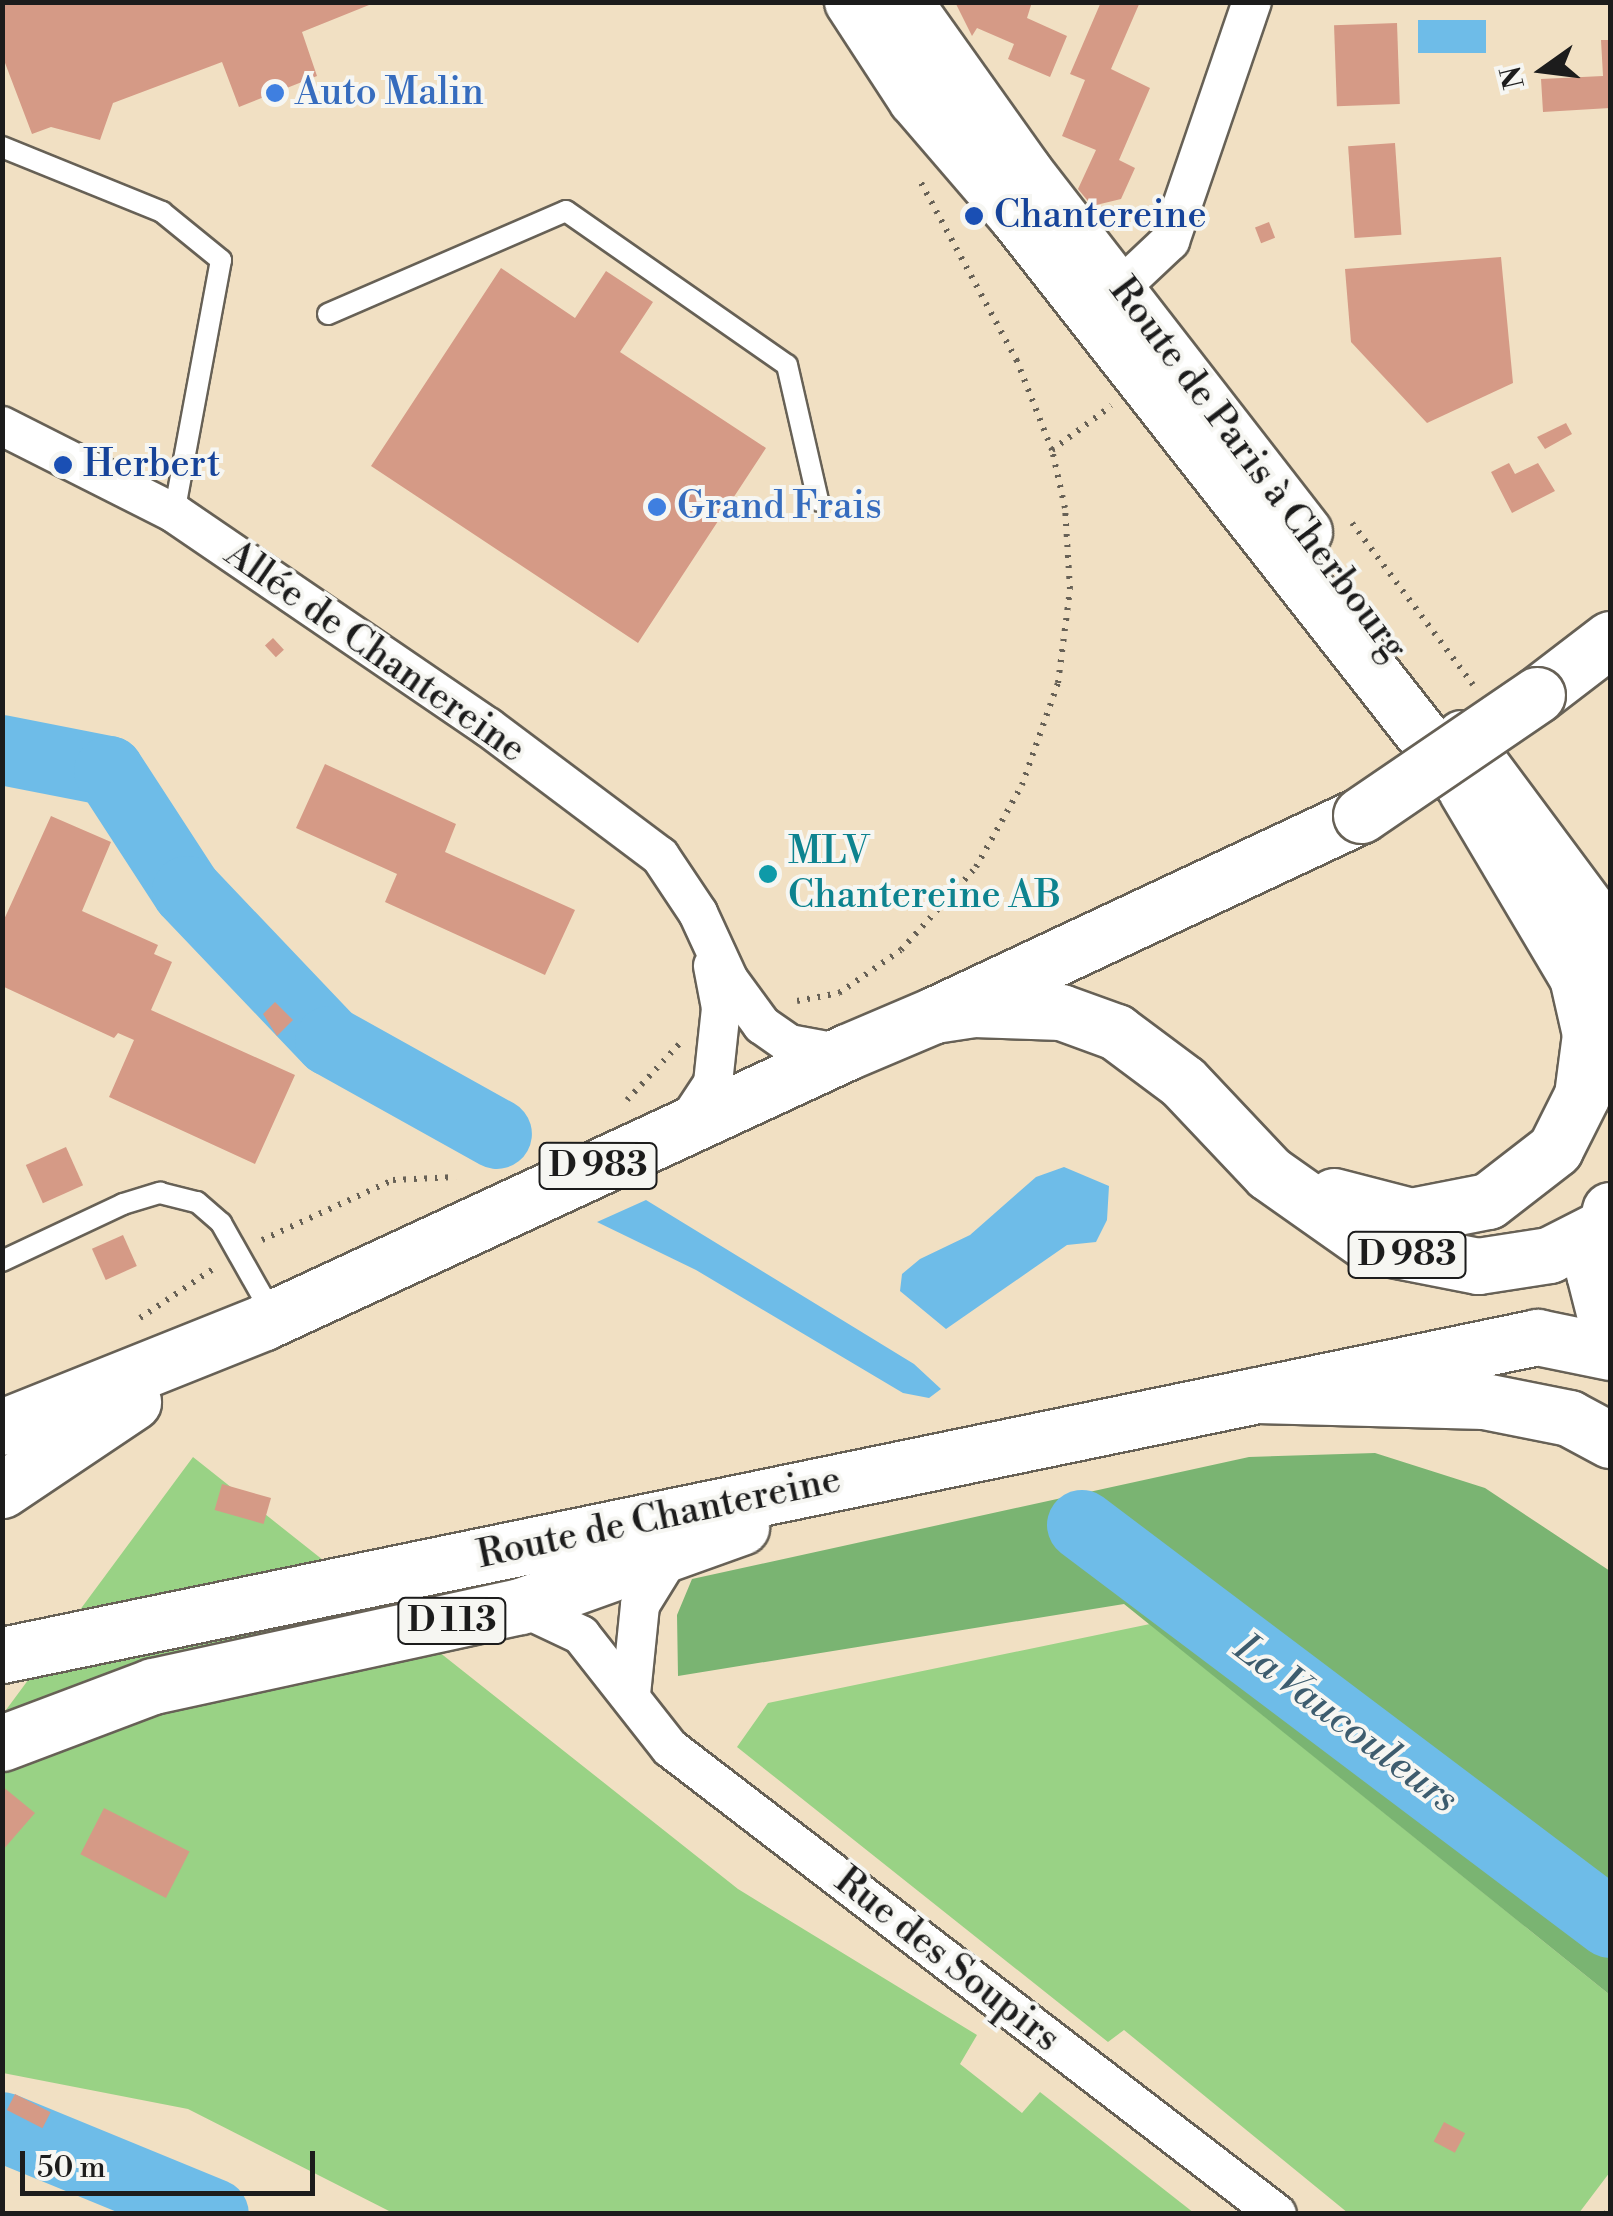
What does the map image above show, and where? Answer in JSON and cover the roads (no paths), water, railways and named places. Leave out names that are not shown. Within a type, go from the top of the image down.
[{"type":"main road","points":[[851,2],[914,100],[1106,301],[1610,984]]},
{"type":"main road","name":"Route de Paris à Cherbourg","points":[[901,4],[1026,171],[1106,301],[1610,936]]},
{"type":"main road","points":[[934,1015],[1361,815],[1537,696],[1610,640]]},
{"type":"main road","points":[[1240,1144],[1326,1192],[1411,1216],[1488,1201],[1554,1149],[1582,1095],[1590,1034],[1586,1005],[1564,952],[1466,790]]},
{"type":"main road","name":"D 983","points":[[2,1427],[269,1320],[686,1124],[934,1015],[1035,1008],[1087,1020],[1145,1050],[1240,1144],[1332,1223],[1371,1245],[1431,1261],[1528,1260],[1606,1219]]},
{"type":"main road","points":[[1606,1219],[1594,1273],[1610,1336]]},
{"type":"main road","points":[[2,1490],[269,1320]]},
{"type":"main road","points":[[1257,1395],[1537,1337],[1610,1352]]},
{"type":"main road","points":[[1257,1395],[1484,1400],[1569,1418],[1610,1440]]},
{"type":"main road","name":"Route de Chantereine","points":[[2,1655],[1257,1395]]},
{"type":"main road","name":"D 113","points":[[2,1742],[153,1686],[520,1606],[671,1554],[892,1468]]},
{"type":"street","points":[[1106,301],[1170,241],[1252,2]]},
{"type":"street","name":"Allée de Chantereine","points":[[2,426],[174,513],[488,727],[660,856],[705,930],[737,1021]]},
{"type":"street","points":[[686,1124],[713,1083],[737,1021],[790,1044],[843,1054]]},
{"type":"street","points":[[630,1694],[640,1605],[671,1554]]},
{"type":"street","name":"Rue des Soupirs","points":[[520,1606],[581,1635],[670,1748],[1277,2214]]},
{"type":"lane","points":[[2,146],[162,212],[221,260],[174,513]]},
{"type":"lane","points":[[328,314],[566,211],[787,366],[818,500]]},
{"type":"lane","points":[[2,1262],[123,1204],[160,1193],[197,1202],[240,1251],[269,1320]]},
{"type":"water","points":[[1418,20],[1486,20],[1486,53],[1418,53]]},
{"type":"water","points":[[1064,1167],[1109,1186],[1107,1220],[1096,1242],[1067,1245],[946,1329],[900,1291],[902,1274],[920,1259],[970,1235],[1036,1177]]},
{"type":"water","points":[[646,1200],[914,1364],[941,1389],[929,1398],[903,1393],[696,1270],[597,1222]]},
{"type":"waterway","name":"La Vaucouleurs","points":[[2,750],[109,771],[187,891],[330,1041],[497,1134]]},
{"type":"waterway","name":"La Vaucouleurs","points":[[1082,1525],[1610,1923]]},
{"type":"waterway","name":"La Vaucouleurs","points":[[2,2127],[214,2214]]},
{"type":"place","name":"Auto Malin","points":[[275,93]]},
{"type":"place","name":"Chantereine","points":[[974,216]]},
{"type":"place","name":"Herbert","points":[[63,465]]},
{"type":"place","name":"Grand Frais","points":[[657,507]]},
{"type":"place","name":"MLV Chantereine AB","points":[[768,874]]}]
